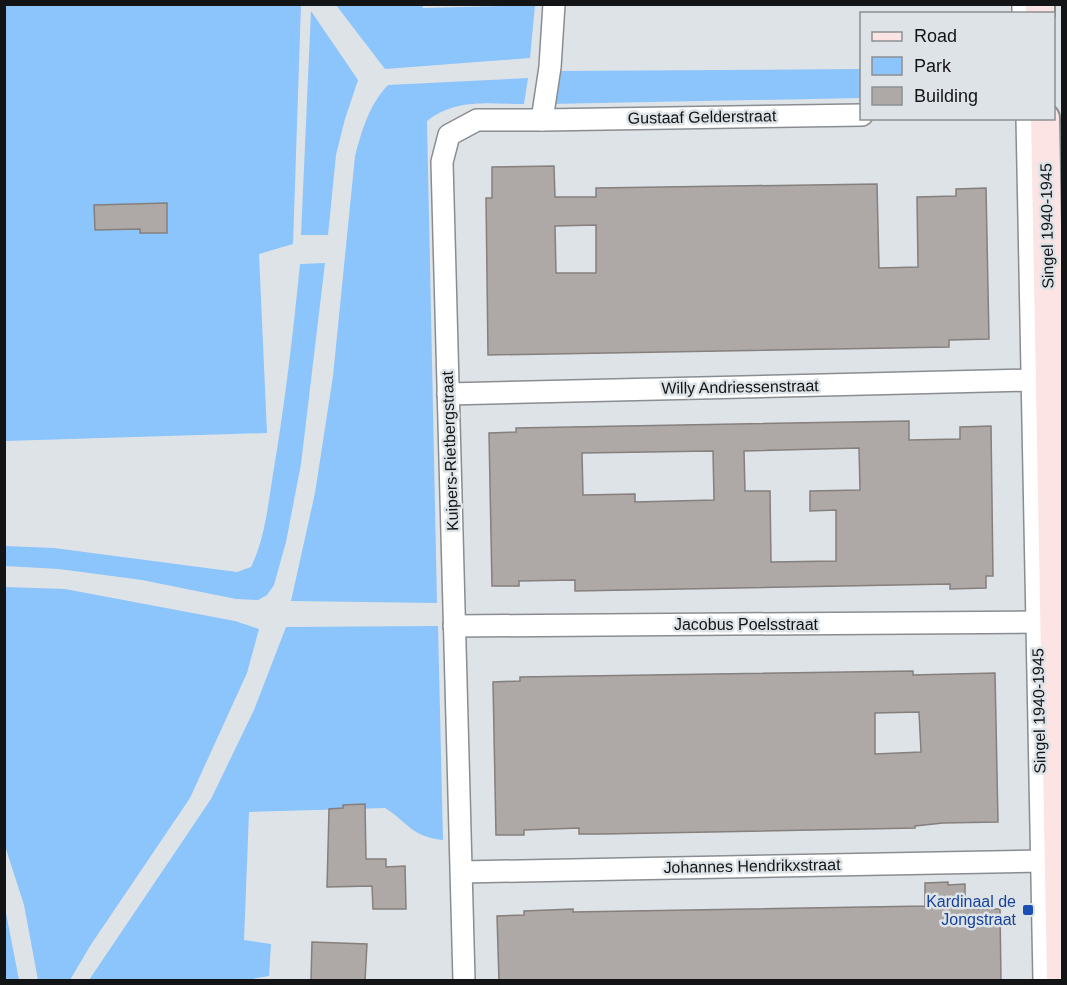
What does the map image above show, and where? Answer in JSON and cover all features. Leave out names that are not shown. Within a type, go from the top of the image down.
[{"type":"main road","name":"Singel 1940-1945","points":[[1045,120],[1061,981]]},
{"type":"street","points":[[542,120],[550,67],[554,4]]},
{"type":"street","name":"Gustaaf Gelderstraat","points":[[542,120],[860,115]]},
{"type":"street","name":"Kuipers-Rietbergstraat","points":[[464,981],[442,162],[449,135],[477,120],[542,120]]},
{"type":"street","name":"Singel 1940-1945","points":[[1027,120],[1044,981]]},
{"type":"street","name":"Willy Andriessenstraat","points":[[448,394],[1032,380]]},
{"type":"street","name":"Jacobus Poelsstraat","points":[[454,626],[1037,622]]},
{"type":"street","name":"Johannes Hendrikxstraat","points":[[462,872],[1042,861]]},
{"type":"green space","points":[[422,4],[423,8],[535,5],[530,58],[385,69],[336,5]]},
{"type":"green space","points":[[4,5],[301,5],[293,244],[259,254],[267,433],[5,441]]},
{"type":"green space","points":[[311,11],[358,80],[336,155],[328,235],[301,235]]},
{"type":"green space","points":[[860,69],[860,98],[549,104],[557,71]]},
{"type":"green space","points":[[528,78],[524,104],[486,103],[461,106],[449,109],[427,121],[437,603],[291,601],[315,493],[333,376],[355,156],[367,118],[388,85]]},
{"type":"green space","points":[[325,263],[301,464],[286,542],[274,585],[267,595],[258,600],[236,599],[142,580],[59,569],[5,566],[5,546],[54,548],[237,572],[251,567],[260,545],[268,509],[292,343],[300,264]]},
{"type":"green space","points":[[5,587],[65,589],[235,621],[259,629],[247,673],[190,798],[90,946],[70,980],[38,980],[24,905],[5,846]]},
{"type":"green space","points":[[438,626],[443,840],[424,836],[385,808],[249,812],[244,940],[271,944],[269,976],[246,980],[89,980],[211,799],[254,710],[286,627]]},
{"type":"green space","points":[[4,909],[6,913],[19,980],[5,980]]},
{"type":"building","points":[[554,166],[555,197],[596,197],[596,188],[877,184],[879,268],[918,267],[917,197],[956,196],[956,189],[986,188],[989,339],[949,340],[949,347],[488,355],[486,198],[492,198],[492,167]],"holes":[[[596,225],[596,273],[556,273],[555,226]]]},
{"type":"building","points":[[167,203],[167,233],[140,233],[140,229],[95,230],[94,205]]},
{"type":"building","points":[[909,421],[909,440],[960,439],[960,427],[991,426],[993,576],[986,576],[986,588],[950,589],[950,584],[575,591],[575,580],[519,581],[519,586],[492,586],[489,433],[516,432],[516,428]],"holes":[[[859,448],[860,490],[810,491],[810,511],[836,510],[836,561],[771,562],[770,491],[745,491],[744,451]],[[713,451],[714,500],[635,502],[635,494],[583,495],[582,453]]]},
{"type":"building","points":[[913,671],[913,675],[995,673],[998,822],[943,823],[915,826],[915,828],[603,834],[579,834],[579,828],[524,830],[524,835],[496,835],[493,682],[520,681],[520,677]],"holes":[[[919,712],[921,752],[875,754],[875,713]]]},
{"type":"building","points":[[365,804],[366,859],[386,859],[386,867],[405,866],[406,909],[373,909],[372,886],[327,887],[329,809],[343,808],[343,805]]},
{"type":"building","points":[[948,882],[948,885],[965,884],[965,909],[1000,909],[1001,981],[499,981],[497,916],[524,915],[524,911],[573,909],[573,912],[925,906],[925,883]]},
{"type":"building","points":[[312,942],[367,944],[365,981],[311,981]]},
{"type":"place","name":"Kardinaal de Jongstraat","points":[[1028,910]]}]
